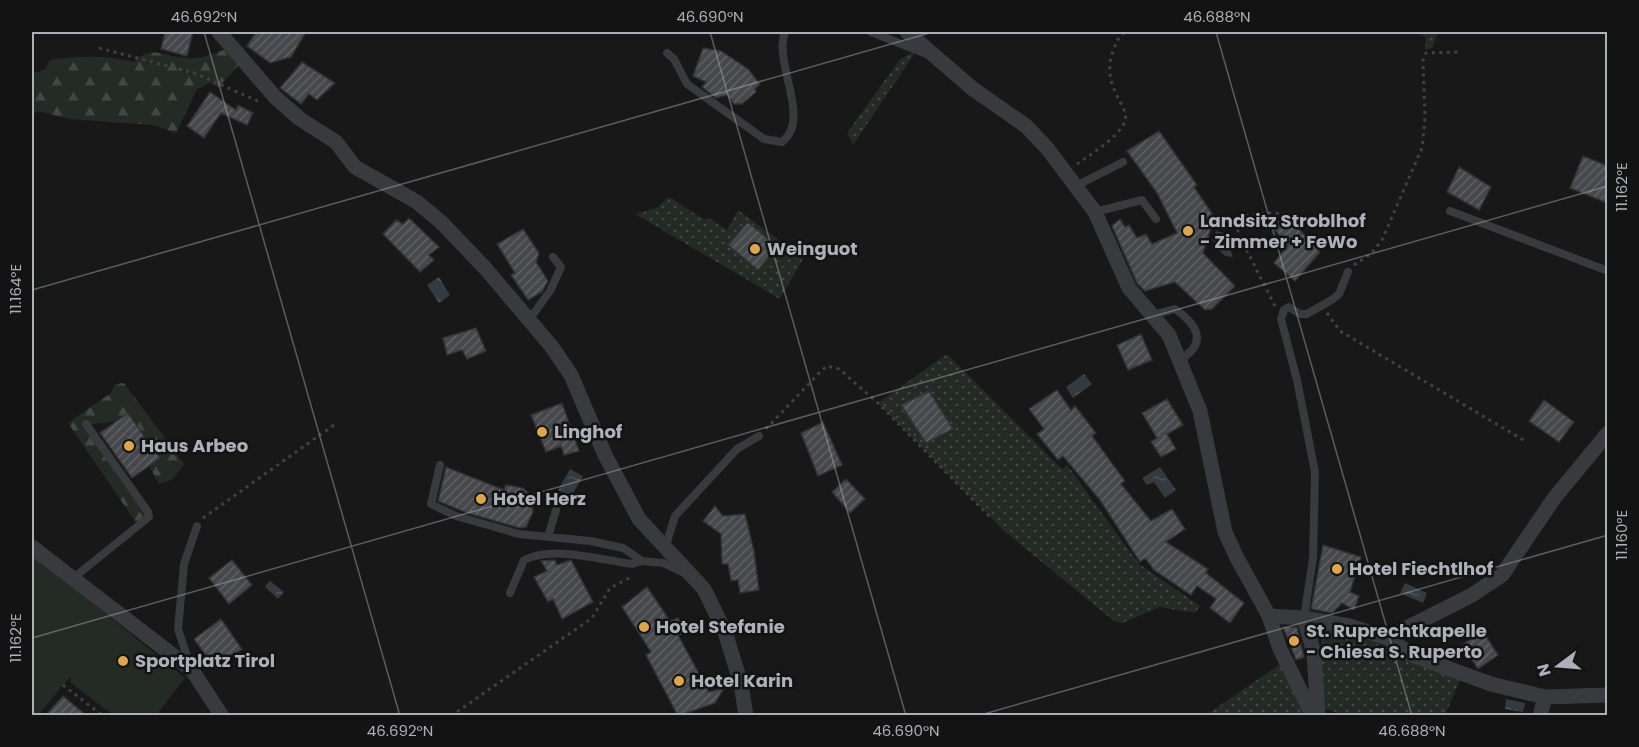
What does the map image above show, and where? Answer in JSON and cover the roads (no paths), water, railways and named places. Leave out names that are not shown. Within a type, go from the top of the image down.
[{"type":"street","points":[[219,32],[275,97],[300,119],[336,142],[355,167],[417,202],[441,222],[485,268],[548,343],[571,375],[605,455],[639,519],[666,545],[704,589],[725,632],[741,684],[746,716]]},
{"type":"street","points":[[907,32],[973,88],[1026,126],[1095,212],[1129,288],[1170,335],[1200,411],[1226,532],[1236,556],[1269,616],[1280,649],[1313,716]]},
{"type":"street","points":[[1387,638],[1472,596],[1502,575],[1556,497],[1608,433]]},
{"type":"street","points":[[32,547],[192,670],[222,716]]},
{"type":"street","points":[[1269,616],[1304,618],[1348,626],[1387,638],[1412,655],[1491,684],[1545,697],[1608,695]]},
{"type":"street","points":[[1304,618],[1314,652],[1318,716]]},
{"type":"street","points":[[1540,716],[1545,697]]},
{"type":"lane","points":[[667,53],[674,59],[687,84],[764,139],[782,142],[793,129],[794,116],[782,51],[785,32]]},
{"type":"lane","points":[[871,32],[937,57]]},
{"type":"lane","points":[[1076,186],[1123,162]]},
{"type":"lane","points":[[1095,212],[1142,200],[1156,219]]},
{"type":"lane","points":[[1450,211],[1608,271]]},
{"type":"lane","points":[[528,320],[550,291],[561,267],[553,257]]},
{"type":"lane","points":[[1304,618],[1313,558],[1315,472],[1297,380],[1281,319],[1284,310],[1289,307],[1300,314],[1307,314],[1339,294],[1348,272]]},
{"type":"lane","points":[[1152,315],[1175,309],[1192,323],[1198,341],[1194,350],[1181,359]]},
{"type":"lane","points":[[72,580],[149,517],[148,512],[86,424]]},
{"type":"lane","points":[[666,545],[675,516],[737,449],[759,436]]},
{"type":"lane","points":[[440,465],[431,504],[489,527],[519,534],[623,548],[642,561]]},
{"type":"lane","points":[[548,537],[556,510]]},
{"type":"lane","points":[[192,670],[178,629],[184,564],[197,526]]},
{"type":"lane","points":[[510,593],[524,560],[533,555],[562,554],[632,564],[642,561],[663,562],[695,578]]},
{"type":"water","points":[[1216,231],[1224,233],[1233,257],[1225,256],[1216,247],[1217,245],[1212,240]]},
{"type":"water","points":[[439,277],[450,295],[439,303],[427,285]]},
{"type":"water","points":[[1084,374],[1092,384],[1073,398],[1066,387]]},
{"type":"water","points":[[1160,467],[1176,490],[1165,498],[1154,482],[1147,485],[1142,478]]},
{"type":"water","points":[[570,469],[583,476],[571,497],[558,490]]},
{"type":"water","points":[[270,581],[284,592],[278,599],[265,587]]},
{"type":"water","points":[[1405,583],[1427,593],[1423,603],[1400,593]]},
{"type":"water","points":[[1506,699],[1525,703],[1523,712],[1505,709]]},
{"type":"place","name":"Landsitz Stroblhof - Zimmer + FeWo","points":[[1188,231]]},
{"type":"place","name":"Weinguot","points":[[755,249]]},
{"type":"place","name":"Linghof","points":[[542,432]]},
{"type":"place","name":"Haus Arbeo","points":[[129,446]]},
{"type":"place","name":"Hotel Herz","points":[[481,499]]},
{"type":"place","name":"Hotel Fiechtlhof","points":[[1337,569]]},
{"type":"place","name":"Hotel Stefanie","points":[[644,627]]},
{"type":"place","name":"St. Ruprechtkapelle - Chiesa S. Ruperto","points":[[1294,641]]},
{"type":"place","name":"Sportplatz Tirol","points":[[123,661]]},
{"type":"place","name":"Hotel Karin","points":[[679,681]]}]
